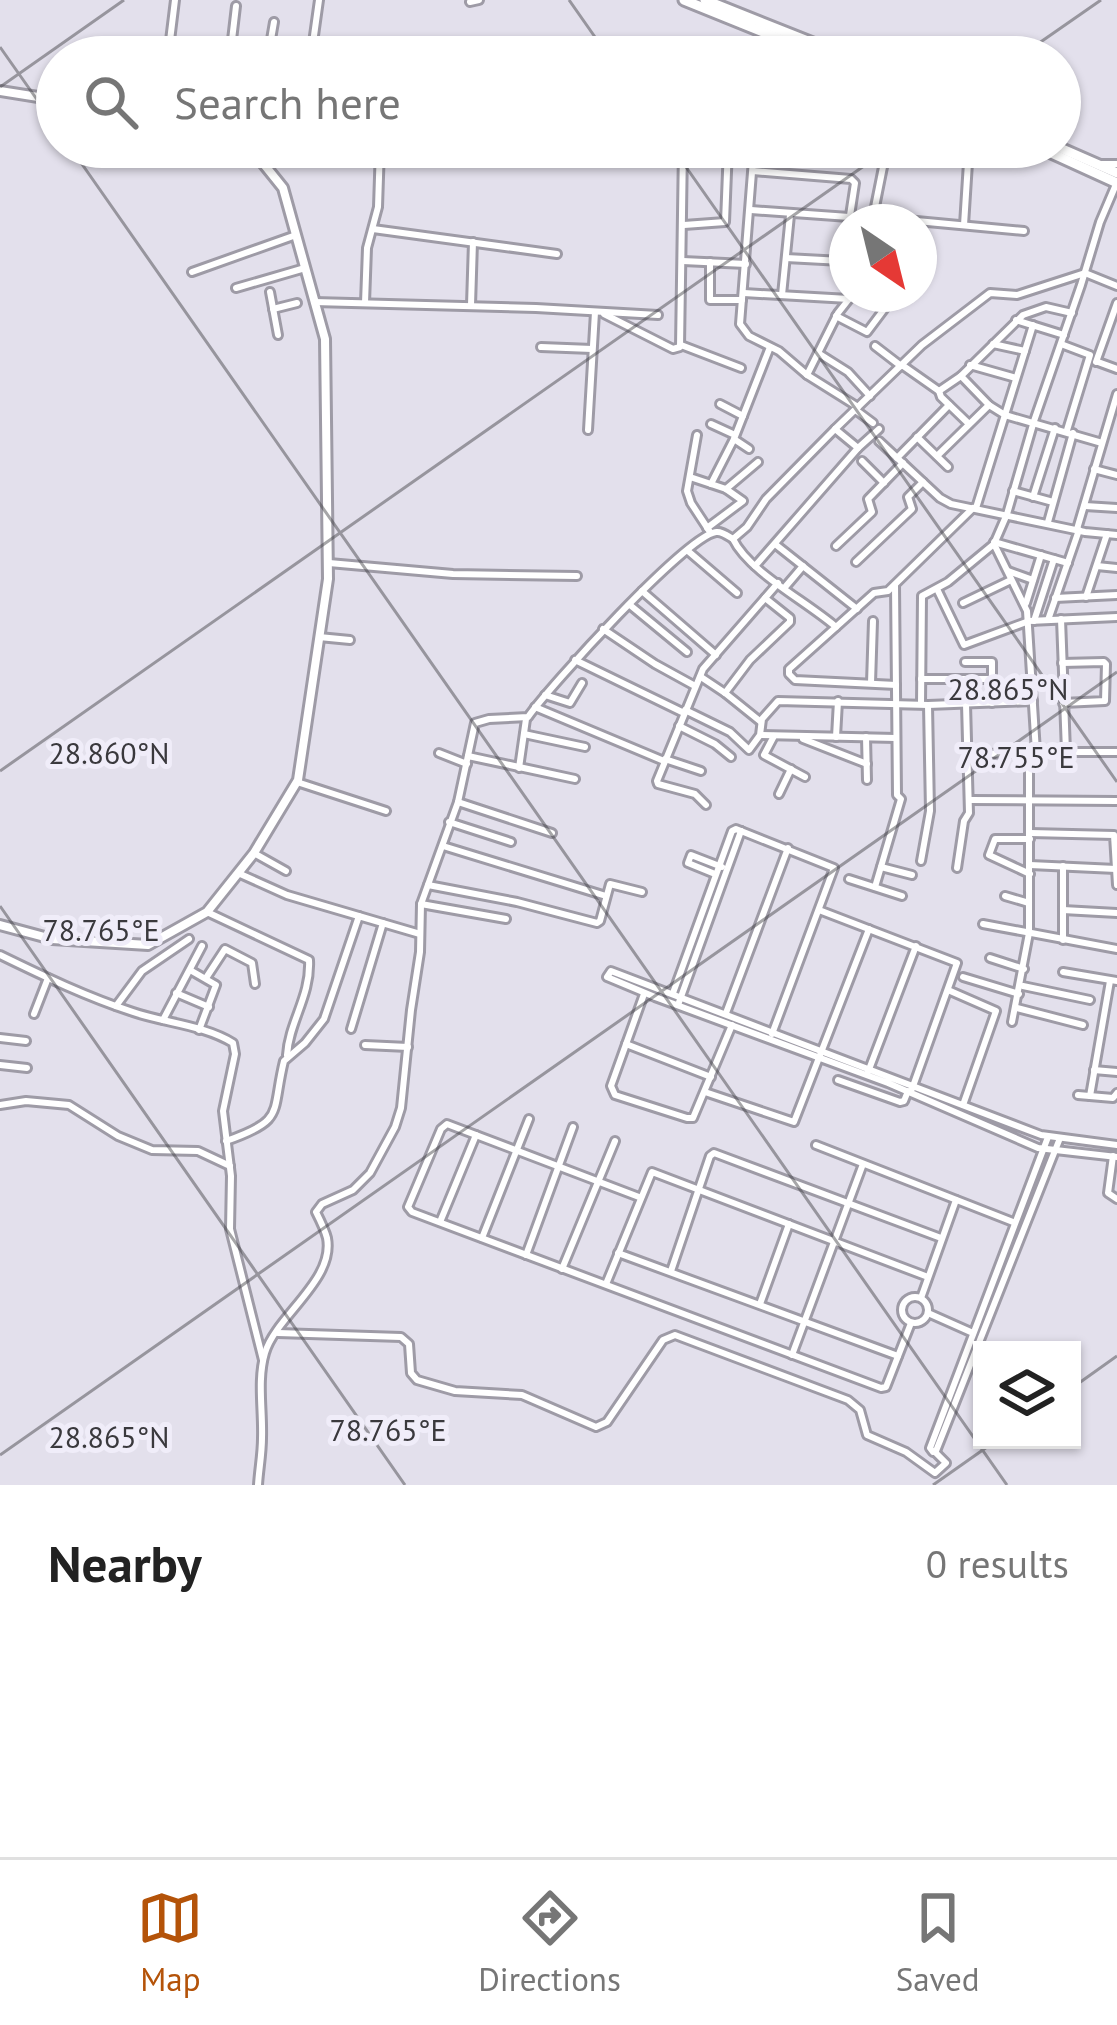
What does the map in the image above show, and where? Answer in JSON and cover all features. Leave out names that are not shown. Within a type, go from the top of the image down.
[{"type":"main road","points":[[684,0],[773,36]]},
{"type":"main road","points":[[705,0],[795,36]]},
{"type":"main road","points":[[1081,157],[1117,173]]},
{"type":"main road","points":[[1081,167],[1117,183]]},
{"type":"street","points":[[171,36],[175,0]]},
{"type":"street","points":[[314,36],[319,0]]},
{"type":"street","points":[[470,2],[479,0]]},
{"type":"street","points":[[232,36],[236,6]]},
{"type":"street","points":[[272,36],[274,22]]},
{"type":"street","points":[[0,92],[36,97]]},
{"type":"street","points":[[1098,165],[1117,164]]},
{"type":"street","points":[[0,925],[52,939],[148,945],[207,912],[254,853],[297,782],[328,579],[325,339],[283,188],[267,168]]},
{"type":"street","points":[[365,303],[367,248],[378,207],[379,168]]},
{"type":"street","points":[[681,345],[683,168]]},
{"type":"street","points":[[684,225],[725,222],[727,168]]},
{"type":"street","points":[[753,168],[742,327],[876,426],[754,566]]},
{"type":"street","points":[[876,204],[882,168]]},
{"type":"street","points":[[964,225],[967,168]]},
{"type":"street","points":[[753,171],[851,179],[855,183],[852,204]]},
{"type":"street","points":[[921,861],[930,811],[921,679],[922,596],[937,590],[994,543],[1117,183]]},
{"type":"street","points":[[750,210],[829,218]]},
{"type":"street","points":[[782,295],[790,214]]},
{"type":"street","points":[[937,224],[1024,231]]},
{"type":"street","points":[[373,229],[557,254]]},
{"type":"street","points":[[192,272],[296,235]]},
{"type":"street","points":[[471,306],[472,242]]},
{"type":"street","points":[[786,258],[829,261]]},
{"type":"street","points":[[683,261],[746,264]]},
{"type":"street","points":[[710,262],[710,300],[829,296]]},
{"type":"street","points":[[236,289],[305,268]]},
{"type":"street","points":[[733,538],[922,345],[990,293],[1017,295],[1084,273],[1117,286]]},
{"type":"street","points":[[270,292],[278,335]]},
{"type":"street","points":[[273,309],[297,302]]},
{"type":"street","points":[[314,302],[658,315]]},
{"type":"street","points":[[1048,523],[1069,432],[1117,303]]},
{"type":"street","points":[[939,391],[961,376],[1016,320],[1046,307],[1072,313]]},
{"type":"street","points":[[598,312],[674,349],[681,345]]},
{"type":"street","points":[[588,430],[598,312]]},
{"type":"street","points":[[807,375],[839,312]]},
{"type":"street","points":[[836,316],[867,332],[883,312]]},
{"type":"street","points":[[1016,320],[1064,334]]},
{"type":"street","points":[[896,685],[799,682],[789,669],[874,593],[886,593],[975,508],[1033,325]]},
{"type":"street","points":[[992,344],[1025,350]]},
{"type":"street","points":[[1061,344],[1117,369]]},
{"type":"street","points":[[681,345],[741,368]]},
{"type":"street","points":[[542,346],[593,349]]},
{"type":"street","points":[[875,346],[939,391],[969,424]]},
{"type":"street","points":[[711,484],[770,347]]},
{"type":"street","points":[[818,353],[848,372],[871,396]]},
{"type":"street","points":[[970,365],[1016,378]]},
{"type":"street","points":[[961,376],[1005,415],[1102,443]]},
{"type":"street","points":[[1048,620],[1117,394]]},
{"type":"street","points":[[721,404],[743,416]]},
{"type":"street","points":[[836,546],[872,512],[868,499],[917,437],[950,405]]},
{"type":"street","points":[[937,456],[989,405]]},
{"type":"street","points":[[710,424],[749,449]]},
{"type":"street","points":[[1033,496],[1054,428]]},
{"type":"street","points":[[835,429],[858,448]]},
{"type":"street","points":[[697,435],[688,497],[709,531]]},
{"type":"street","points":[[917,437],[949,467]]},
{"type":"street","points":[[879,441],[945,502],[1117,535]]},
{"type":"street","points":[[862,461],[884,483]]},
{"type":"street","points":[[726,489],[758,462]]},
{"type":"street","points":[[1094,469],[1117,475]]},
{"type":"street","points":[[519,768],[526,719],[545,695],[629,604],[743,503],[726,489],[689,477]]},
{"type":"street","points":[[856,562],[912,508],[908,497],[923,482]]},
{"type":"street","points":[[1013,491],[1054,502]]},
{"type":"street","points":[[1084,506],[1117,508]]},
{"type":"street","points":[[709,531],[733,538],[754,566],[836,628]]},
{"type":"street","points":[[1086,597],[1107,534]]},
{"type":"street","points":[[994,543],[1068,563]]},
{"type":"street","points":[[994,543],[1031,621],[1029,933],[1012,1022]]},
{"type":"street","points":[[775,544],[856,609]]},
{"type":"street","points":[[688,551],[737,593]]},
{"type":"street","points":[[1025,605],[1041,555]]},
{"type":"street","points":[[1031,621],[1054,559]]},
{"type":"street","points":[[327,563],[452,574],[577,577]]},
{"type":"street","points":[[706,805],[694,794],[658,784],[664,760],[699,676],[765,598],[802,566]]},
{"type":"street","points":[[1096,566],[1117,568]]},
{"type":"street","points":[[1006,571],[1034,580]]},
{"type":"street","points":[[963,603],[1012,580]]},
{"type":"street","points":[[874,887],[901,800],[897,795],[895,585]]},
{"type":"street","points":[[937,590],[964,646],[1031,621],[1117,616]]},
{"type":"street","points":[[643,592],[716,655]]},
{"type":"street","points":[[1055,598],[1117,595]]},
{"type":"street","points":[[725,692],[790,622],[765,598]]},
{"type":"street","points":[[629,604],[688,652]]},
{"type":"street","points":[[1061,620],[1066,752]]},
{"type":"street","points":[[872,685],[874,621]]},
{"type":"street","points":[[604,629],[695,686]]},
{"type":"street","points":[[320,637],[350,640]]},
{"type":"street","points":[[575,660],[730,732],[749,749],[760,735],[761,722],[778,701],[1033,701]]},
{"type":"street","points":[[965,662],[992,662],[992,703]]},
{"type":"street","points":[[1062,663],[1106,664],[1105,700],[1064,703]]},
{"type":"street","points":[[699,676],[761,722]]},
{"type":"street","points":[[921,679],[992,680]]},
{"type":"street","points":[[545,695],[569,703],[582,683]]},
{"type":"street","points":[[836,737],[838,701]]},
{"type":"street","points":[[957,868],[970,800],[966,704]]},
{"type":"street","points":[[535,707],[701,771]]},
{"type":"street","points":[[263,1364],[275,1333],[311,1286],[327,1251],[327,1237],[316,1212],[353,1190],[370,1173],[395,1127],[420,952],[421,904],[458,802],[472,727],[489,719],[526,719]]},
{"type":"street","points":[[679,726],[731,757]]},
{"type":"street","points":[[524,734],[585,747]]},
{"type":"street","points":[[760,735],[896,738]]},
{"type":"street","points":[[774,736],[764,755],[805,776]]},
{"type":"street","points":[[798,737],[867,764]]},
{"type":"street","points":[[866,737],[867,780]]},
{"type":"street","points":[[439,752],[575,779]]},
{"type":"street","points":[[968,754],[1117,752]]},
{"type":"street","points":[[779,794],[791,770]]},
{"type":"street","points":[[297,782],[386,811]]},
{"type":"street","points":[[970,800],[1117,801]]},
{"type":"street","points":[[458,802],[552,833]]},
{"type":"street","points":[[449,822],[511,842]]},
{"type":"street","points":[[675,999],[734,829],[788,848],[834,868],[771,1035]]},
{"type":"street","points":[[1116,869],[1030,869],[989,855],[993,840],[1112,834],[1115,837],[1117,885]]},
{"type":"street","points":[[442,846],[606,896]]},
{"type":"street","points":[[724,1017],[788,848]]},
{"type":"street","points":[[254,853],[286,871]]},
{"type":"street","points":[[880,866],[912,875]]},
{"type":"street","points":[[1063,866],[1064,940]]},
{"type":"street","points":[[238,873],[275,891],[419,934]]},
{"type":"street","points":[[849,879],[902,896]]},
{"type":"street","points":[[427,884],[597,923],[610,884],[642,892]]},
{"type":"street","points":[[1005,896],[1030,903]]},
{"type":"street","points":[[421,904],[506,919]]},
{"type":"street","points":[[819,910],[957,963],[904,1101],[838,1080]]},
{"type":"street","points":[[1063,910],[1117,914]]},
{"type":"street","points":[[207,912],[311,962],[302,1007],[288,1037],[287,1058]]},
{"type":"street","points":[[226,1141],[267,1123],[278,1103],[282,1066],[324,1019],[359,916]]},
{"type":"street","points":[[352,1029],[383,923]]},
{"type":"street","points":[[983,924],[1117,949]]},
{"type":"street","points":[[705,1092],[794,1122],[869,929]]},
{"type":"street","points":[[116,1006],[142,971],[189,939]]},
{"type":"street","points":[[163,1020],[202,946]]},
{"type":"street","points":[[868,1072],[916,946]]},
{"type":"street","points":[[206,978],[225,949],[251,963],[255,984]]},
{"type":"street","points":[[0,955],[116,1006],[228,1039],[236,1048],[224,1111],[232,1242],[263,1364],[258,1485]]},
{"type":"street","points":[[990,958],[1024,969]]},
{"type":"street","points":[[190,970],[217,986],[199,1030]]},
{"type":"street","points":[[675,999],[608,978],[609,971],[961,1109],[1048,1137],[1117,1145]]},
{"type":"street","points":[[1063,972],[1113,981],[1090,1096]]},
{"type":"street","points":[[963,976],[1090,1000]]},
{"type":"street","points":[[34,1014],[48,978]]},
{"type":"street","points":[[948,990],[996,1011],[961,1109]]},
{"type":"street","points":[[176,993],[208,1007]]},
{"type":"street","points":[[645,993],[611,1086],[615,1095],[693,1118],[732,1025]]},
{"type":"street","points":[[1016,1008],[1083,1025]]},
{"type":"street","points":[[724,1017],[732,1025],[771,1035]]},
{"type":"street","points":[[0,1038],[26,1040]]},
{"type":"street","points":[[626,1044],[711,1077]]},
{"type":"street","points":[[365,1045],[408,1047]]},
{"type":"street","points":[[0,1066],[27,1068]]},
{"type":"street","points":[[1094,1070],[1117,1072]]},
{"type":"street","points":[[1078,1095],[1113,1098],[1117,1094]]},
{"type":"street","points":[[0,1106],[26,1101],[69,1105],[118,1136],[152,1150],[198,1151],[230,1166]]},
{"type":"street","points":[[961,1109],[1043,1149],[1115,1156],[1108,1192],[1117,1199]]},
{"type":"street","points":[[482,1238],[529,1118]]},
{"type":"street","points":[[639,1197],[451,1125],[443,1126],[409,1204],[412,1212],[881,1388],[886,1387],[910,1323]]},
{"type":"street","points":[[526,1255],[573,1127]]},
{"type":"street","points":[[440,1222],[476,1135]]},
{"type":"street","points":[[275,1333],[401,1337],[409,1345],[411,1373],[417,1380],[454,1391],[522,1395],[596,1427],[607,1422],[663,1340],[675,1335],[848,1400],[861,1412],[866,1434],[902,1450],[935,1473],[946,1463],[935,1452],[1048,1137]]},
{"type":"street","points":[[977,1332],[1060,1138]]},
{"type":"street","points":[[562,1269],[615,1141]]},
{"type":"street","points":[[815,1145],[1014,1222]]},
{"type":"street","points":[[671,1271],[714,1153],[941,1238]]},
{"type":"street","points":[[792,1355],[862,1163]]},
{"type":"street","points":[[605,1285],[652,1172],[928,1277]]},
{"type":"street","points":[[921,1298],[956,1200]]},
{"type":"street","points":[[760,1304],[789,1223]]},
{"type":"street","points":[[618,1253],[898,1356]]},
{"type":"street","points":[[910,1298],[921,1298],[928,1313],[921,1322],[910,1323],[902,1316],[902,1305],[910,1298]]},
{"type":"street","points":[[928,1313],[977,1332]]}]
